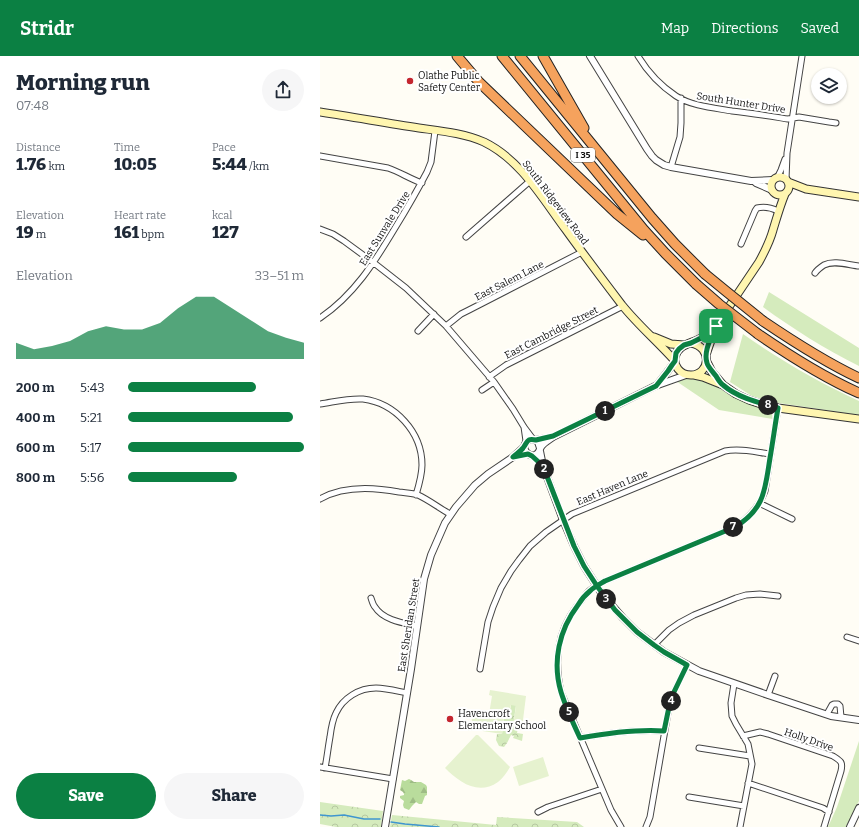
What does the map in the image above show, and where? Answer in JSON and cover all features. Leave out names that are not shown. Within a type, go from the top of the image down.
[{"type":"highway","points":[[457,56],[479,82],[617,214],[665,254]]},
{"type":"highway","name":"I 35","points":[[502,56],[623,205],[665,254],[696,284],[718,304],[758,334],[796,359],[859,393]]},
{"type":"highway","name":"I 35","points":[[520,56],[652,218],[705,274],[763,321],[790,340],[859,378]]},
{"type":"highway","points":[[543,56],[598,152]]},
{"type":"main road","name":"South Ridgeview Road","points":[[320,112],[469,137],[495,148],[508,157],[530,181],[636,322],[675,360]]},
{"type":"main road","points":[[778,211],[771,185],[775,179],[782,178],[806,189],[859,197]]},
{"type":"main road","points":[[694,375],[702,370],[716,326],[766,250],[778,211],[789,187],[787,181]]},
{"type":"main road","points":[[773,192],[780,195],[806,189]]},
{"type":"main road","points":[[716,326],[703,337],[679,349],[676,353],[675,360],[676,366],[679,370],[686,375],[703,377],[723,385],[748,400],[778,408],[859,419]]},
{"type":"main road","name":"South Ridgeview Road","points":[[650,335],[671,344],[688,344]]},
{"type":"main road","points":[[688,344],[696,344],[701,347],[712,372],[723,385]]},
{"type":"street","points":[[590,56],[647,149],[656,160],[671,167],[751,181],[762,185],[773,192]]},
{"type":"street","name":"South Hunter Drive","points":[[638,56],[649,72],[675,96],[691,102],[709,107],[788,119],[799,117],[836,123]]},
{"type":"street","points":[[751,181],[775,179],[781,170],[787,153],[802,56]]},
{"type":"street","points":[[671,167],[680,137],[681,98]]},
{"type":"street","name":"East Sunvale Drive","points":[[320,318],[351,292],[374,263],[422,183],[431,162],[435,131]]},
{"type":"street","points":[[787,153],[787,181]]},
{"type":"street","points":[[320,156],[388,168],[422,183]]},
{"type":"street","points":[[466,237],[530,181]]},
{"type":"street","points":[[741,244],[755,211],[758,208],[763,207],[778,211]]},
{"type":"street","points":[[320,229],[333,234],[344,241],[406,288],[446,326],[494,382],[524,427],[538,442],[543,466],[574,546],[584,566],[602,594],[622,618],[664,652],[699,671],[827,714],[859,720]]},
{"type":"street","name":"East Salem Lane","points":[[446,326],[461,314],[582,252]]},
{"type":"street","points":[[815,273],[824,265],[829,263],[859,266]]},
{"type":"street","name":"East Cambridge Street","points":[[489,377],[506,366],[623,306]]},
{"type":"street","points":[[418,331],[434,314]]},
{"type":"street","points":[[656,386],[675,360]]},
{"type":"street","points":[[525,444],[528,440],[553,436],[656,386],[686,375]]},
{"type":"street","points":[[482,390],[494,382]]},
{"type":"street","points":[[320,404],[347,400],[373,401],[392,410],[400,416],[413,433],[421,453],[421,475],[416,495]]},
{"type":"street","points":[[621,827],[611,810],[561,692],[557,672],[557,659],[562,634],[566,623],[584,597],[605,581],[735,527],[755,510],[765,491],[778,408]]},
{"type":"street","points":[[524,427],[524,450],[543,466]]},
{"type":"street","points":[[530,455],[538,453],[553,436]]},
{"type":"street","name":"East Sheridan Street","points":[[385,827],[424,581],[428,564],[437,540],[450,514],[475,485],[513,457],[525,444]]},
{"type":"street","name":"East Haven Lane","points":[[480,669],[488,622],[504,581],[530,546],[546,532],[572,514],[725,451],[734,449],[770,454]]},
{"type":"street","name":"East Sheridan Street","points":[[513,457],[530,455]]},
{"type":"street","points":[[320,499],[329,494],[340,491],[366,488],[391,490],[416,495],[450,514]]},
{"type":"street","points":[[759,503],[792,519]]},
{"type":"street","points":[[654,645],[669,630],[679,623],[694,615],[736,598],[746,595],[760,594],[778,596]]},
{"type":"street","points":[[371,598],[376,608],[385,616],[417,626]]},
{"type":"street","points":[[847,637],[859,641]]},
{"type":"street","points":[[646,827],[650,817],[669,707],[673,694],[687,665]]},
{"type":"street","points":[[768,695],[775,676]]},
{"type":"street","points":[[734,684],[731,711],[736,724],[748,744],[752,764],[740,827]]},
{"type":"street","points":[[393,779],[323,768],[335,714],[345,700],[357,692],[371,688],[407,692]]},
{"type":"street","points":[[827,714],[832,705],[838,704],[841,709],[841,717]]},
{"type":"street","points":[[580,738],[640,730],[664,731]]},
{"type":"street","name":"Holly Drive","points":[[743,736],[760,732],[833,756],[840,760],[842,771],[824,827]]},
{"type":"street","points":[[699,748],[750,756]]},
{"type":"street","points":[[748,783],[823,808],[829,812]]},
{"type":"street","points":[[538,812],[548,807],[602,789]]},
{"type":"street","points":[[689,797],[744,806]]},
{"type":"street","points":[[850,827],[859,808]]},
{"type":"green space","points":[[769,292],[859,348],[859,366],[834,353],[763,307]]},
{"type":"green space","points":[[743,334],[800,370],[859,401],[859,415],[772,402],[752,396],[730,382]]},
{"type":"green space","points":[[687,378],[695,378],[708,382],[733,396],[765,408],[772,413],[773,419],[719,410],[676,381]]},
{"type":"green space","points":[[490,690],[526,696],[522,728],[513,727],[516,706],[511,705],[509,711],[505,711],[502,734],[476,730],[468,731],[470,722],[472,722],[471,711],[489,714],[492,696],[489,695]]},
{"type":"green space","points":[[511,705],[516,705],[513,726],[518,727],[517,733],[523,734],[522,741],[513,738],[514,736],[511,735],[504,747],[499,746],[496,740],[497,734],[502,734],[505,711],[510,711]]},
{"type":"green space","points":[[476,735],[478,735],[510,767],[498,782],[483,788],[469,786],[456,778],[445,768]]},
{"type":"green space","points":[[859,741],[859,801],[846,827],[828,827],[837,807]]},
{"type":"green space","points":[[543,757],[549,776],[519,786],[513,767]]},
{"type":"green space","points":[[409,779],[426,785],[427,795],[425,796],[422,804],[416,802],[409,810],[404,808],[404,801],[400,798],[400,796],[404,794],[400,790],[402,780],[405,781]]},
{"type":"green space","points":[[320,802],[383,811],[381,827],[336,827],[320,824]]},
{"type":"green space","points":[[392,815],[496,825],[497,817],[577,822],[584,827],[390,827]]},
{"type":"waterway","points":[[320,815],[344,815],[364,819],[380,819]]},
{"type":"waterway","points":[[391,822],[439,827]]},
{"type":"place","name":"Olathe Public Safety Center","points":[[410,81]]},
{"type":"place","name":"Havencroft Elementary School","points":[[450,719]]},
{"type":"route","points":[[716,326],[703,337],[684,345],[679,349],[676,353],[675,361],[656,386],[565,431],[553,436],[536,440],[528,440],[526,441],[524,447],[513,457],[528,454],[543,466],[574,546],[584,566],[597,586],[602,594],[615,610],[637,632],[654,645],[687,665],[673,694],[664,731],[640,730],[580,738],[564,702],[557,672],[557,659],[562,634],[573,611],[589,591],[597,586],[605,581],[735,527],[755,510],[765,491],[778,408],[748,400],[736,394],[723,385],[712,372],[706,362],[706,355],[716,326]]}]
